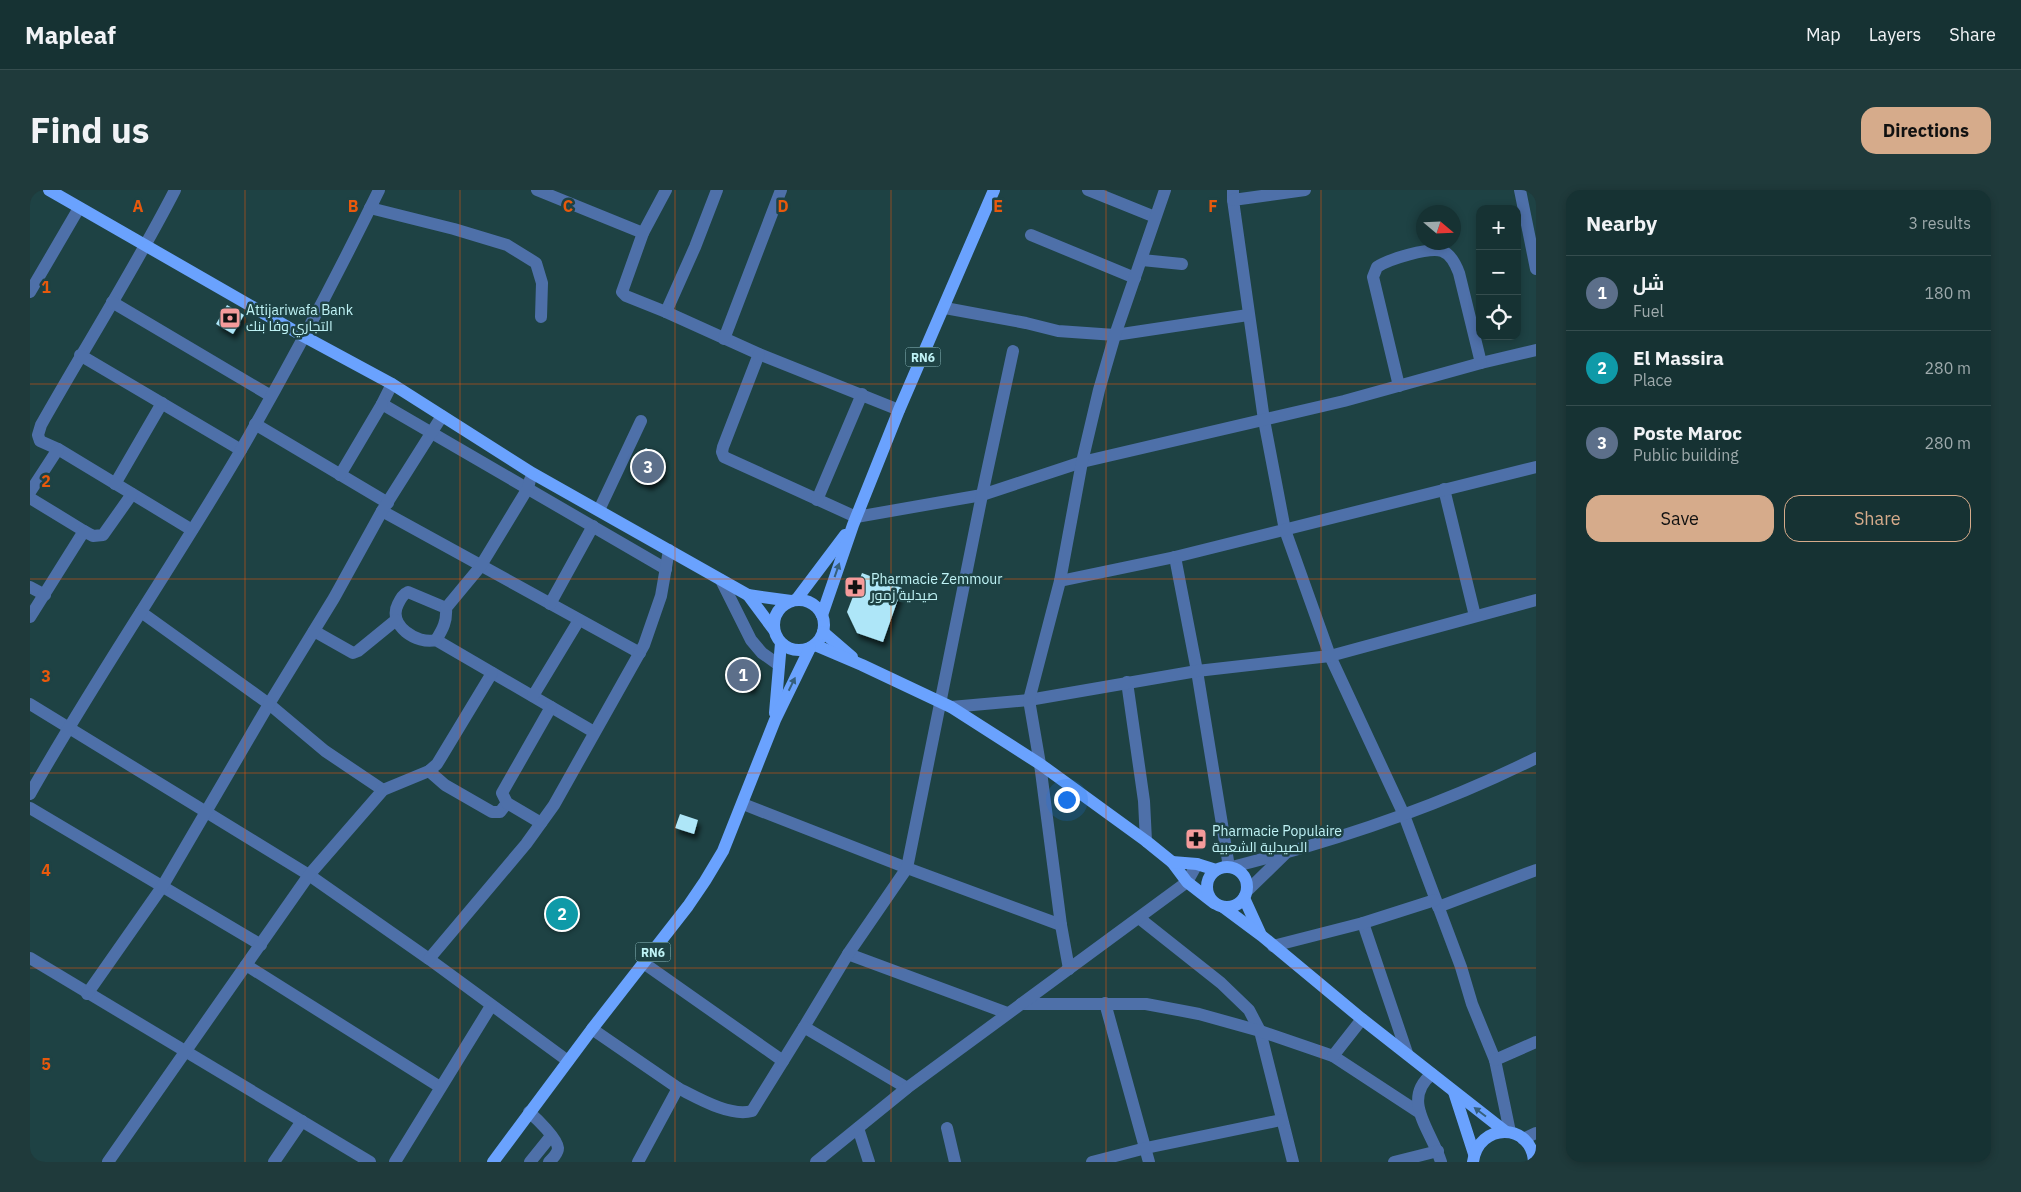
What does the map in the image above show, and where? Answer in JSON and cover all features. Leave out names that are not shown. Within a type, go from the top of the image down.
[{"type":"main road","points":[[50,190],[305,337],[392,384],[532,473],[748,595],[811,603],[822,615]]},
{"type":"main road","name":"RN6","points":[[493,1162],[592,1029],[645,964],[688,906],[723,851],[743,804],[774,720],[813,646],[823,632],[822,615],[854,521],[899,410],[994,190]]},
{"type":"main road","name":"RN6","points":[[774,720],[780,643],[774,630],[774,623],[779,609],[794,601],[854,521]]},
{"type":"main road","points":[[748,595],[774,630]]},
{"type":"main road","points":[[823,632],[862,665]]},
{"type":"main road","points":[[780,643],[795,650],[803,651],[813,646],[862,665],[946,705],[1040,764],[1146,841],[1172,862],[1186,882],[1262,936],[1454,1092],[1508,1132],[1523,1139],[1530,1147],[1535,1158]]},
{"type":"main road","points":[[1172,862],[1197,864],[1216,870],[1230,867],[1239,870],[1247,884],[1245,894],[1239,904],[1231,907],[1218,905],[1209,896],[1207,882],[1216,870]]},
{"type":"main road","points":[[1245,894],[1262,936]]},
{"type":"main road","points":[[1454,1092],[1473,1158]]},
{"type":"main road","points":[[1473,1158],[1477,1146],[1490,1135],[1508,1132]]},
{"type":"street","points":[[175,190],[40,425],[38,435],[40,441],[192,530]]},
{"type":"street","points":[[30,794],[67,728],[241,450],[305,337],[379,190]]},
{"type":"street","points":[[537,190],[643,233]]},
{"type":"street","points":[[666,190],[643,233],[622,292],[626,296],[759,354],[899,410]]},
{"type":"street","points":[[666,312],[695,247],[717,190]]},
{"type":"street","points":[[724,339],[781,190]]},
{"type":"street","points":[[1088,190],[1155,217]]},
{"type":"street","points":[[1069,970],[1061,925],[1040,764],[1029,700],[1060,581],[1082,462],[1099,390],[1115,335],[1165,190]]},
{"type":"street","points":[[1305,190],[1233,195],[1248,316],[1264,420],[1285,530],[1330,656],[1404,815],[1472,1004],[1495,1060],[1508,1132]]},
{"type":"street","points":[[1520,190],[1530,213],[1536,269]]},
{"type":"street","points":[[30,292],[79,208]]},
{"type":"street","points":[[370,208],[454,228],[507,244],[536,262],[542,283],[540,317]]},
{"type":"street","points":[[1031,235],[1135,278]]},
{"type":"street","points":[[1399,386],[1373,277],[1378,267],[1397,258],[1430,250],[1442,251],[1448,254],[1455,262],[1481,363]]},
{"type":"street","points":[[1142,260],[1182,264]]},
{"type":"street","points":[[112,302],[271,396]]},
{"type":"street","points":[[944,308],[1026,322],[1058,331],[1115,335],[1248,316]]},
{"type":"street","points":[[759,354],[722,452],[724,457],[817,500],[854,521],[982,495],[1082,462],[1264,420],[1536,350]]},
{"type":"street","points":[[592,1029],[678,1088],[705,1102],[736,1112],[745,1113],[752,1111],[848,954],[907,868],[946,705],[982,495],[1013,351]]},
{"type":"street","points":[[80,355],[241,450]]},
{"type":"street","points":[[340,475],[392,384]]},
{"type":"street","points":[[817,500],[862,394]]},
{"type":"street","points":[[115,484],[162,403]]},
{"type":"street","points":[[382,404],[666,569]]},
{"type":"street","points":[[88,994],[162,886],[314,631],[385,507],[442,416]]},
{"type":"street","points":[[599,510],[641,420]]},
{"type":"street","points":[[255,424],[340,475],[385,507],[480,567],[640,653]]},
{"type":"street","points":[[30,492],[58,450]]},
{"type":"street","points":[[1060,581],[1175,557],[1536,467]]},
{"type":"street","points":[[436,640],[444,627],[446,608],[480,567],[528,488],[532,473]]},
{"type":"street","points":[[1444,490],[1475,616]]},
{"type":"street","points":[[30,498],[93,536],[103,536],[132,494]]},
{"type":"street","points":[[550,604],[593,526]]},
{"type":"street","points":[[30,618],[84,531]]},
{"type":"street","points":[[430,959],[526,844],[554,805],[644,645],[660,596],[669,550]]},
{"type":"street","points":[[1175,557],[1197,671],[1230,867],[1285,854],[1404,815],[1536,758]]},
{"type":"street","points":[[721,580],[751,640],[762,653],[779,666]]},
{"type":"street","points":[[30,586],[44,595]]},
{"type":"street","points":[[446,608],[408,592],[404,594],[395,610],[396,620],[401,627],[418,640],[436,640],[594,732]]},
{"type":"street","points":[[946,705],[1029,700],[1197,671],[1330,656],[1536,600]]},
{"type":"street","points":[[141,612],[269,704],[325,751],[383,790]]},
{"type":"street","points":[[314,631],[353,653],[396,620]]},
{"type":"street","points":[[533,696],[580,620]]},
{"type":"street","points":[[108,1162],[309,875],[383,790],[430,771],[437,764],[492,673]]},
{"type":"street","points":[[1127,682],[1144,801],[1146,841]]},
{"type":"street","points":[[30,704],[309,875],[430,959],[491,1006],[568,1061]]},
{"type":"street","points":[[541,823],[507,803],[502,793],[551,707]]},
{"type":"street","points":[[430,771],[445,784],[492,812],[500,812],[507,803]]},
{"type":"street","points":[[743,804],[1061,925]]},
{"type":"street","points":[[30,808],[261,945]]},
{"type":"street","points":[[1245,894],[1285,854]]},
{"type":"street","points":[[816,1162],[907,1088],[1186,882],[1197,864]]},
{"type":"street","points":[[1273,946],[1437,904],[1536,870]]},
{"type":"street","points":[[1139,918],[1234,995],[1248,1010],[1260,1030],[1293,1162]]},
{"type":"street","points":[[1362,923],[1407,1054]]},
{"type":"street","points":[[848,954],[1007,1013]]},
{"type":"street","points":[[30,958],[370,1162]]},
{"type":"street","points":[[645,964],[783,1061]]},
{"type":"street","points":[[246,965],[440,1087]]},
{"type":"street","points":[[1106,1003],[1149,1162]]},
{"type":"street","points":[[1021,1004],[1146,1004],[1199,1014],[1260,1030],[1333,1056],[1368,1077],[1420,1113]]},
{"type":"street","points":[[395,1162],[491,1006]]},
{"type":"street","points":[[1333,1056],[1362,1019]]},
{"type":"street","points":[[804,1027],[907,1088]]},
{"type":"street","points":[[1495,1060],[1536,1042]]},
{"type":"street","points":[[1394,1162],[1439,1156],[1417,1102],[1418,1091],[1423,1081],[1432,1074]]},
{"type":"street","points":[[638,1162],[678,1088]]},
{"type":"street","points":[[529,1112],[551,1136],[558,1148],[549,1162]]},
{"type":"street","points":[[1092,1162],[1146,1148],[1281,1120]]},
{"type":"street","points":[[274,1162],[302,1121]]},
{"type":"street","points":[[858,1128],[869,1162]]},
{"type":"street","points":[[947,1128],[955,1162]]},
{"type":"street","points":[[1523,1139],[1536,1133]]},
{"type":"street","points":[[530,1162],[551,1136]]},
{"type":"building","points":[[227,305],[244,315],[233,334],[216,324]]},
{"type":"building","points":[[646,448],[663,457],[663,474],[649,485],[634,478],[632,460]]},
{"type":"building","points":[[862,573],[902,588],[883,642],[857,633],[847,612]]},
{"type":"building","points":[[733,662],[758,670],[752,689],[727,680]]},
{"type":"building","points":[[680,814],[698,820],[694,834],[675,828]]},
{"type":"place","name":"Attijariwafa Bank التجاري وفا بنك","points":[[230,318]]},
{"type":"place","name":"Poste Maroc","points":[[648,467]]},
{"type":"place","name":"Pharmacie Zemmour صيدلية زمور","points":[[855,587]]},
{"type":"place","name":"شل","points":[[743,675]]},
{"type":"place","name":"Pharmacie Populaire الصيدلية الشعبية","points":[[1196,839]]},
{"type":"place","name":"El Massira","points":[[562,914]]}]
